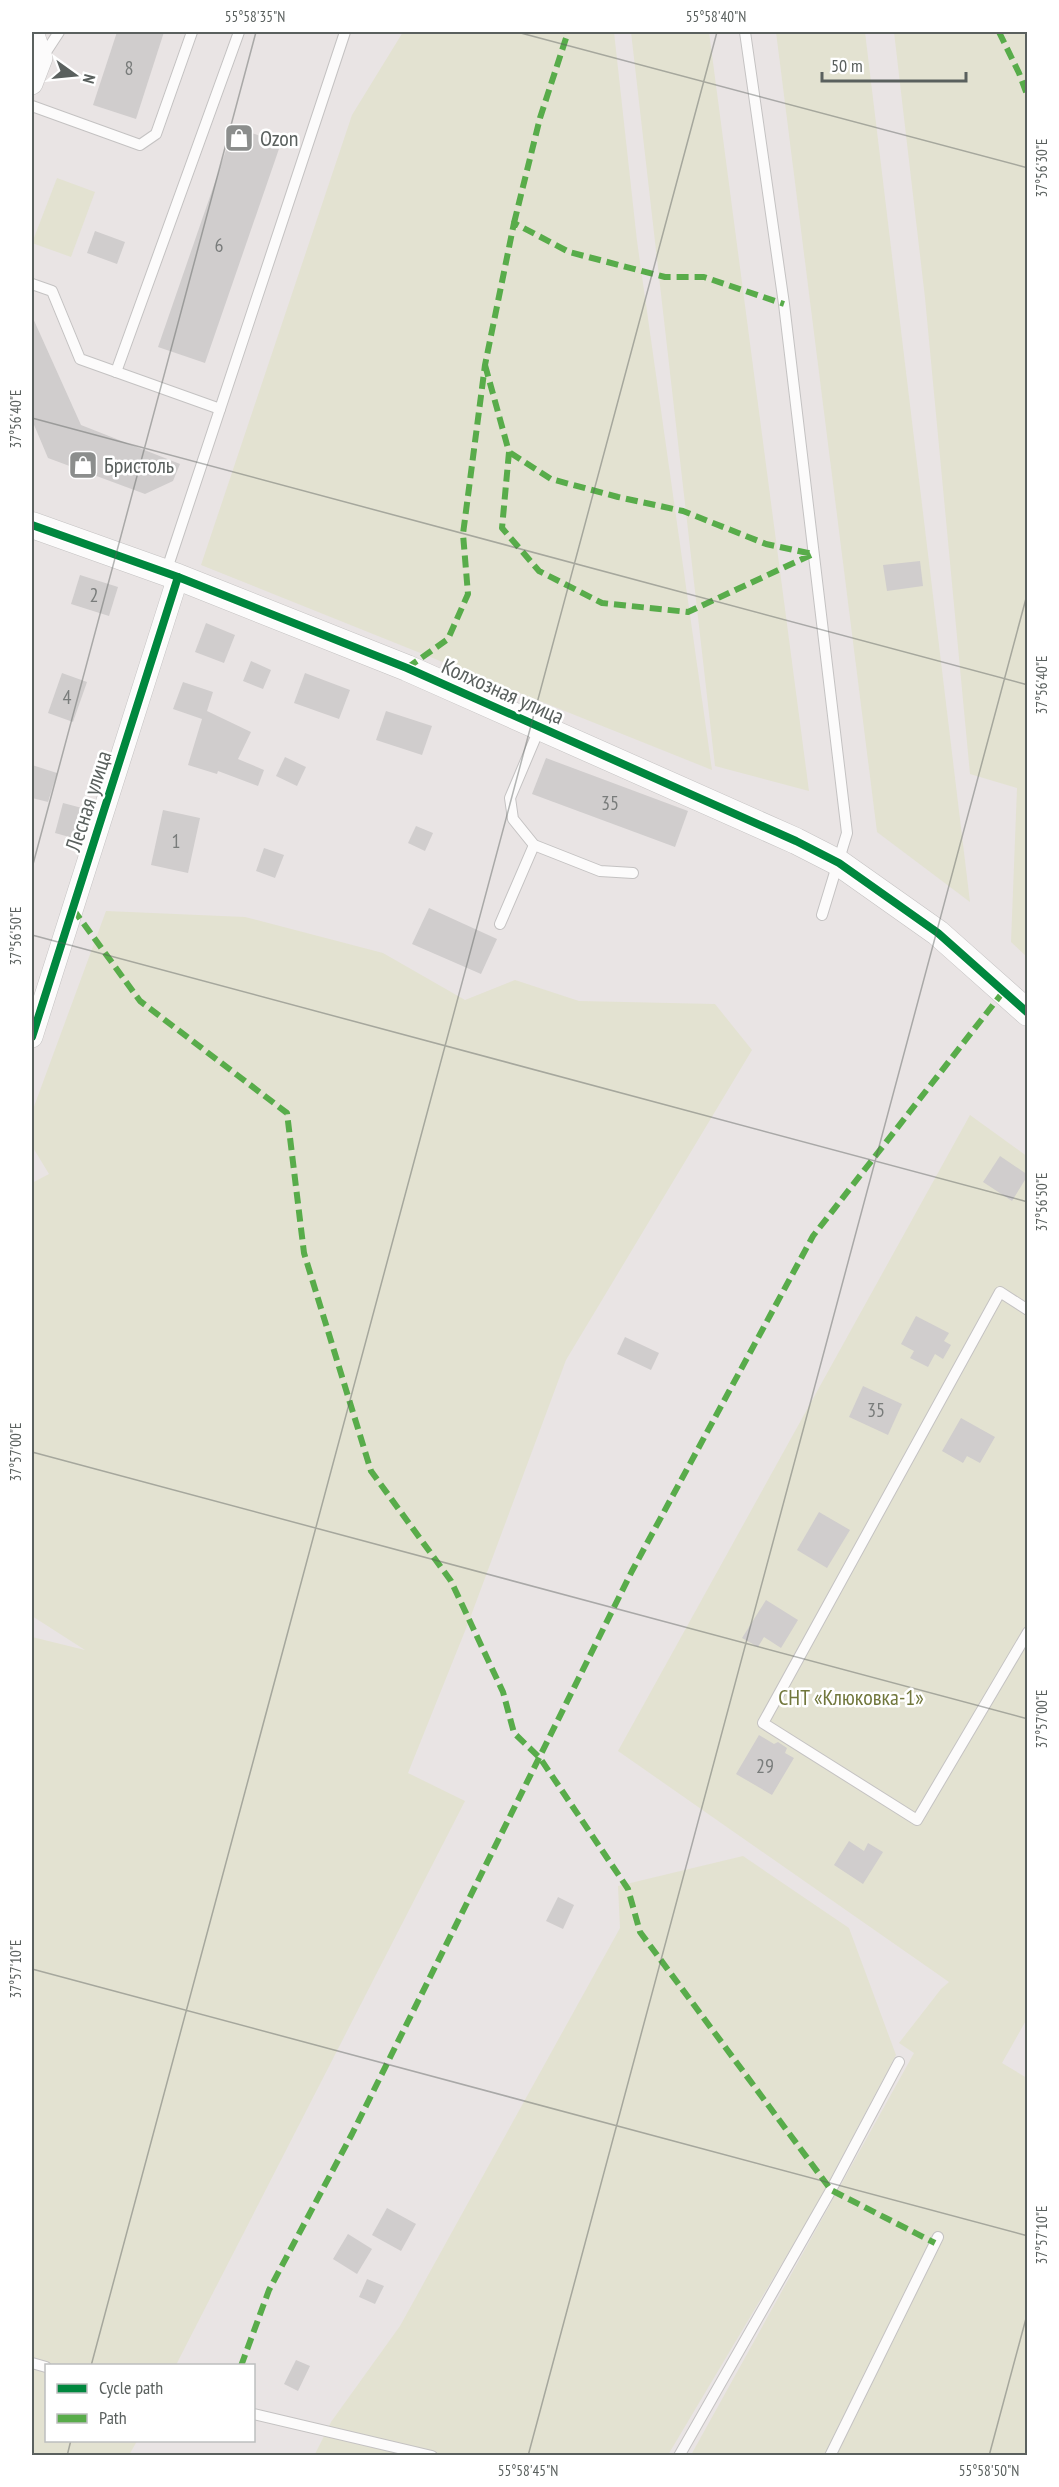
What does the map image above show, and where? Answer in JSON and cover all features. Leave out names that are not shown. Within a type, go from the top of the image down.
[{"type":"street","points":[[32,84],[42,58],[33,32]]},
{"type":"street","name":"Колхозная улица","points":[[32,525],[172,574],[407,669],[796,841],[839,863],[938,933],[1028,1013]]},
{"type":"street","name":"Лесная улица","points":[[32,1037],[172,574]]},
{"type":"lane","points":[[42,58],[59,32]]},
{"type":"lane","points":[[32,106],[140,145],[156,134],[192,32]]},
{"type":"lane","points":[[116,372],[239,32]]},
{"type":"lane","points":[[172,574],[220,409],[345,32]]},
{"type":"lane","points":[[745,32],[784,304],[847,833],[822,915]]},
{"type":"lane","points":[[32,284],[52,291],[80,359],[220,409]]},
{"type":"lane","points":[[540,727],[510,798],[513,819],[534,845],[600,871],[633,873]]},
{"type":"lane","points":[[500,924],[534,845]]},
{"type":"lane","points":[[1028,1310],[1000,1292],[764,1723],[917,1820],[1028,1632]]},
{"type":"lane","points":[[679,2456],[831,2190],[899,2062]]},
{"type":"lane","points":[[830,2456],[938,2237]]},
{"type":"lane","points":[[255,2414],[432,2456]]},
{"type":"green space","points":[[403,32],[614,32],[637,241],[712,770],[201,565],[352,115]]},
{"type":"green space","points":[[631,32],[709,32],[809,791],[715,766]]},
{"type":"green space","points":[[776,32],[865,32],[970,902],[877,832]]},
{"type":"green space","points":[[894,32],[1027,32],[1027,957],[1011,942],[1017,788],[970,774],[925,298]]},
{"type":"green space","points":[[57,178],[95,192],[71,257],[32,243]]},
{"type":"green space","points":[[106,911],[245,917],[383,953],[465,1000],[515,980],[579,1001],[715,1004],[752,1050],[566,1360],[469,1621],[408,1773],[465,1801],[177,2364],[45,2364],[45,2442],[136,2442],[129,2455],[32,2455],[32,1637],[85,1650],[32,1616],[32,1183],[49,1174],[32,1146],[32,1112]]},
{"type":"green space","name":"СНТ «Клюковка-1»","points":[[970,1115],[1028,1157],[1028,2017],[1002,2063],[1027,2078],[1027,2455],[691,2455],[914,2053],[899,2043],[949,1982],[618,1751]]},
{"type":"green space","points":[[743,1856],[849,1928],[896,2055],[815,2208],[668,2455],[314,2456],[331,2422],[400,2326],[620,1928],[618,1886]]},
{"type":"building","points":[[117,32],[164,32],[136,119],[93,105]]},
{"type":"building","points":[[234,127],[281,143],[205,363],[158,347]]},
{"type":"building","points":[[95,231],[125,242],[117,264],[87,253]]},
{"type":"building","points":[[32,316],[81,425],[180,464],[173,481],[145,494],[48,458],[32,420]]},
{"type":"building","points":[[920,561],[923,586],[887,591],[883,565]]},
{"type":"building","points":[[80,575],[118,587],[109,616],[71,604]]},
{"type":"building","points":[[206,623],[235,635],[224,663],[195,652]]},
{"type":"building","points":[[251,661],[271,670],[263,689],[243,681]]},
{"type":"building","points":[[62,673],[87,682],[73,722],[48,713]]},
{"type":"building","points":[[305,673],[350,690],[339,719],[294,703]]},
{"type":"building","points":[[183,682],[213,692],[207,711],[251,732],[238,759],[264,770],[258,786],[218,771],[217,774],[188,765],[202,719],[173,709]]},
{"type":"building","points":[[386,711],[432,726],[422,755],[376,740]]},
{"type":"building","points":[[285,757],[306,767],[297,786],[276,776]]},
{"type":"building","points":[[546,758],[688,811],[675,847],[532,794]]},
{"type":"building","points":[[32,765],[57,773],[48,802],[32,798]]},
{"type":"building","points":[[63,803],[82,808],[73,838],[55,833]]},
{"type":"building","points":[[163,810],[200,818],[188,873],[151,865]]},
{"type":"building","points":[[416,826],[433,833],[425,851],[408,843]]},
{"type":"building","points":[[264,848],[284,855],[275,878],[256,871]]},
{"type":"building","points":[[429,908],[497,939],[481,974],[412,944]]},
{"type":"building","points":[[1000,1156],[1028,1175],[1012,1201],[983,1182]]},
{"type":"building","points":[[916,1316],[949,1333],[944,1341],[951,1345],[943,1359],[935,1354],[928,1367],[910,1358],[914,1351],[901,1344]]},
{"type":"building","points":[[625,1337],[659,1353],[651,1370],[617,1354]]},
{"type":"building","points":[[863,1386],[902,1404],[888,1435],[849,1417]]},
{"type":"building","points":[[961,1418],[995,1437],[980,1463],[967,1456],[963,1463],[942,1451]]},
{"type":"building","points":[[819,1512],[850,1530],[827,1568],[797,1550]]},
{"type":"building","points":[[766,1600],[798,1620],[781,1648],[764,1637],[758,1647],[742,1638]]},
{"type":"building","points":[[759,1735],[774,1744],[778,1742],[787,1748],[785,1753],[794,1758],[772,1795],[736,1774]]},
{"type":"building","points":[[849,1841],[864,1851],[868,1843],[883,1852],[863,1884],[834,1865]]},
{"type":"building","points":[[558,1897],[574,1905],[563,1929],[546,1921]]},
{"type":"building","points":[[387,2208],[416,2224],[401,2251],[372,2235]]},
{"type":"building","points":[[348,2234],[372,2249],[357,2274],[333,2259]]},
{"type":"building","points":[[367,2279],[384,2286],[375,2304],[359,2297]]},
{"type":"building","points":[[296,2360],[310,2366],[298,2391],[284,2384]]},
{"type":"marked path","points":[[514,223],[540,118],[568,32]]},
{"type":"marked path","points":[[999,32],[1028,97]]},
{"type":"marked path","points":[[407,668],[448,639],[468,594],[463,534],[485,365],[514,223],[569,252],[665,277],[704,277],[784,304]]},
{"type":"marked path","points":[[485,365],[509,452],[502,528],[539,571],[602,603],[688,612],[813,554],[766,544],[683,511],[551,479],[509,452]]},
{"type":"marked path","points":[[73,909],[140,1001],[287,1113],[304,1253],[371,1471],[451,1581],[503,1692],[514,1733],[540,1758],[628,1889],[640,1932],[831,2190],[935,2243]]},
{"type":"marked path","points":[[242,2364],[269,2290],[352,2134],[632,1571],[813,1236],[1003,992]]},
{"type":"cycle path","points":[[32,525],[178,577],[407,668],[796,841],[839,863],[938,933],[1028,1013]]},
{"type":"cycle path","points":[[32,1037],[178,577]]},
{"type":"place","name":"Ozon","points":[[239,138]]},
{"type":"place","name":"Бристоль","points":[[83,465]]}]
